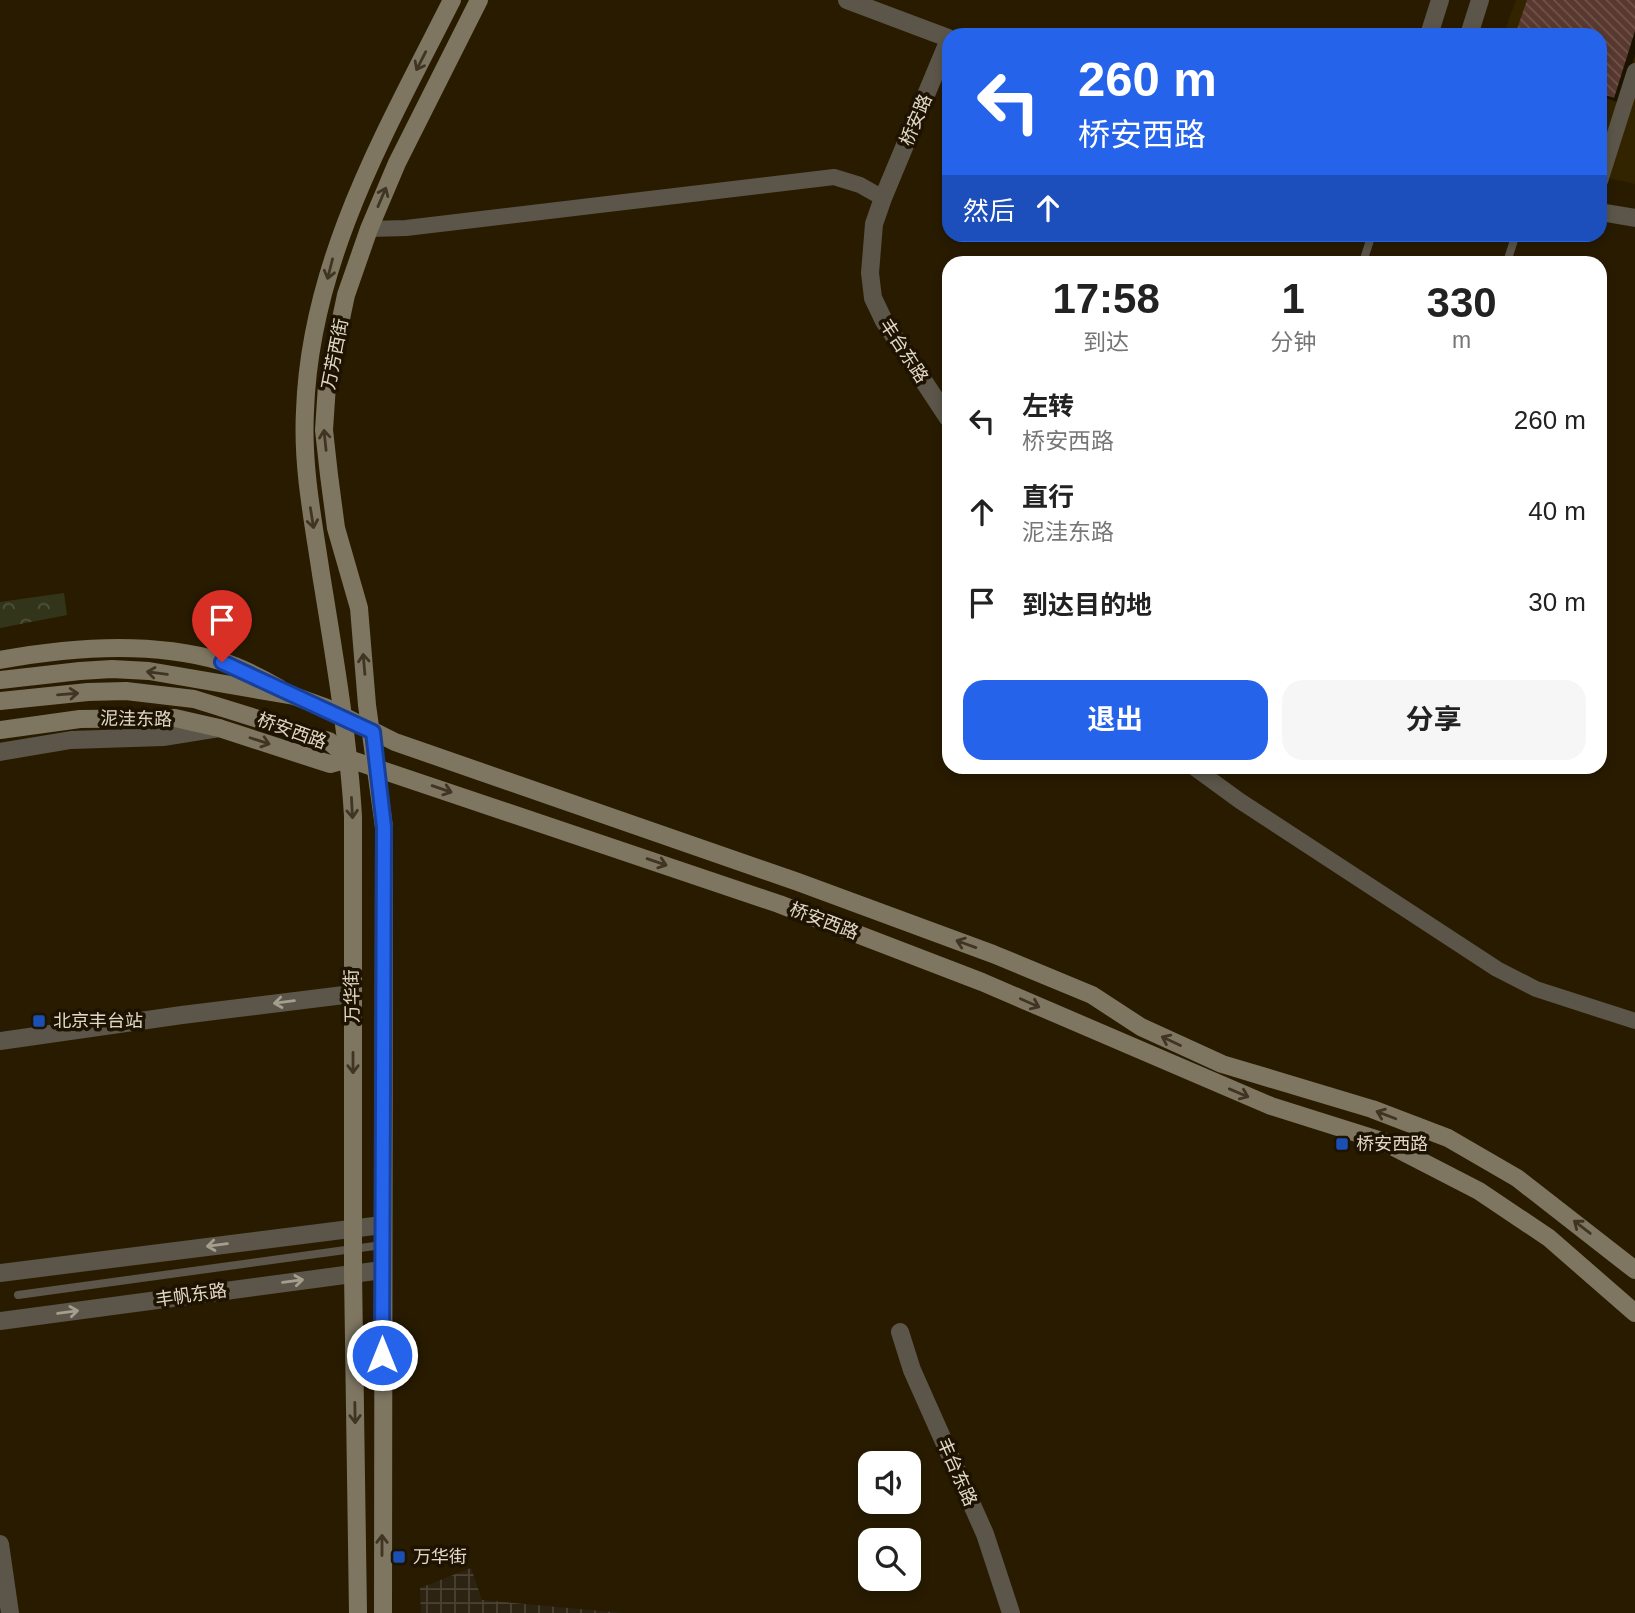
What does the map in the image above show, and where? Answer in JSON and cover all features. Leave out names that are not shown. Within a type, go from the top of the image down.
[{"type":"main road","name":"万芳西街","points":[[342,716],[310,506],[304,411],[309,368],[318,317],[340,233],[368,166],[452,0]]},
{"type":"main road","name":"万芳西街","points":[[373,732],[367,705],[359,608],[336,528],[324,430],[327,384],[346,295],[369,229],[397,163],[478,0]]},
{"type":"main road","points":[[0,660],[45,652],[85,649],[190,654],[222,662],[294,696]]},
{"type":"main road","name":"桥安西路","points":[[0,680],[91,671],[149,671],[294,696],[427,754],[798,882],[993,954],[1092,995],[1141,1027],[1222,1064],[1372,1109],[1448,1138],[1517,1178],[1635,1270]]},
{"type":"main road","name":"桥安西路","points":[[0,701],[126,691],[194,699],[329,741],[349,759],[779,904],[982,982],[1271,1106],[1382,1141],[1479,1191],[1549,1238],[1635,1313]]},
{"type":"main road","name":"万华街","points":[[342,716],[349,759],[353,816],[353,1273],[358,1613]]},
{"type":"main road","name":"泥洼东路","points":[[0,730],[80,719],[175,718],[219,728],[330,764],[349,759]]},
{"type":"main road","name":"万华街","points":[[373,732],[384,827],[383,1613]]},
{"type":"street","name":"桥安路","points":[[847,0],[942,38]]},
{"type":"street","points":[[1431,28],[1440,0]]},
{"type":"street","points":[[1471,28],[1480,0]]},
{"type":"street","name":"桥安路","points":[[883,198],[942,55]]},
{"type":"street","points":[[1607,159],[1635,71]]},
{"type":"street","points":[[369,229],[406,228],[834,177],[860,185],[883,198]]},
{"type":"street","name":"丰台东路","points":[[883,198],[874,224],[870,273],[873,298],[884,321],[942,409]]},
{"type":"street","points":[[1607,213],[1635,218]]},
{"type":"street","points":[[0,752],[71,740],[163,737],[219,728]]},
{"type":"street","points":[[1203,774],[1497,969],[1536,989],[1635,1021]]},
{"type":"street","points":[[0,1041],[352,994]]},
{"type":"street","points":[[0,1273],[382,1225]]},
{"type":"street","name":"丰帆东路","points":[[0,1321],[382,1270]]},
{"type":"street","name":"丰台东路","points":[[900,1332],[912,1370],[985,1534],[1011,1613]]},
{"type":"street","points":[[0,1544],[10,1613]]},
{"type":"lane","points":[[18,1295],[382,1245]]},
{"type":"shaded area","points":[[1516,0],[1635,0],[1635,184],[1607,178],[1607,28],[1506,28]]},
{"type":"shaded area","points":[[471,1568],[482,1600],[623,1613],[421,1613],[420,1588]]},
{"type":"green space","points":[[64,593],[67,615],[0,628],[0,602]]},
{"type":"building","points":[[1527,0],[1635,0],[1635,31],[1614,98],[1607,96],[1607,28],[1517,28]]},
{"type":"place","name":"北京丰台站","points":[[39,1021]]},
{"type":"place","name":"桥安西路","points":[[1342,1144]]},
{"type":"place","name":"万华街","points":[[399,1557]]},
{"type":"route","points":[[222,662],[373,732],[384,827],[382,1355]]}]
